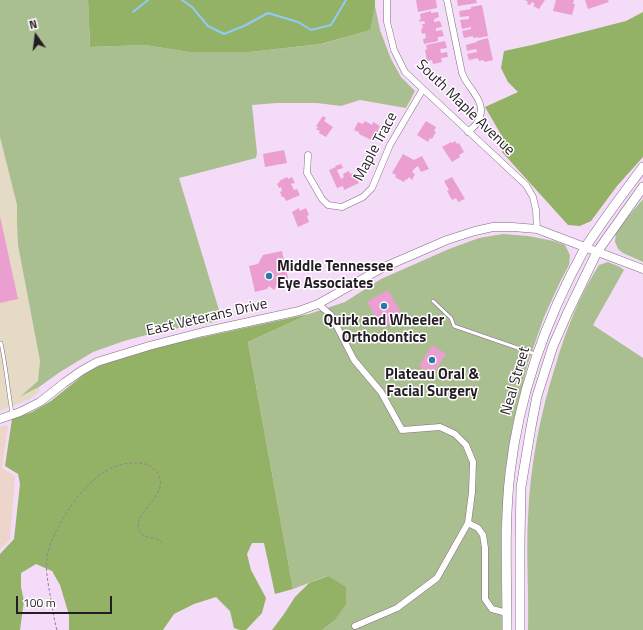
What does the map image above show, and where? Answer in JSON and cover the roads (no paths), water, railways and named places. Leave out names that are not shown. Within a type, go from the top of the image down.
[{"type":"main road","name":"Neal Street","points":[[507,630],[507,523],[510,473],[524,400],[544,336],[560,298],[585,247],[643,167]]},
{"type":"main road","name":"Neal Street","points":[[520,630],[521,487],[530,427],[537,396],[553,346],[597,252],[643,187]]},
{"type":"street","name":"South Maple Avenue","points":[[387,0],[387,22],[394,50],[405,72],[526,185],[533,197],[536,210],[537,229]]},
{"type":"street","points":[[447,0],[462,72],[466,81],[479,99],[481,107],[480,116],[477,123],[468,132]]},
{"type":"street","name":"Maple Trace","points":[[308,155],[307,173],[322,199],[328,205],[342,207],[363,197],[372,188],[390,145],[423,89]]},
{"type":"street","name":"East Veterans Drive","points":[[0,419],[20,412],[40,402],[81,371],[98,362],[149,346],[299,311],[318,304],[382,268],[447,240],[475,230],[513,226],[537,229],[585,247]]},
{"type":"street","points":[[585,247],[643,269]]},
{"type":"street","points":[[318,304],[331,315],[354,360],[381,392],[402,430],[440,427],[455,434],[466,445],[473,462],[472,492],[468,523],[437,578],[397,608],[355,626]]},
{"type":"street","points":[[468,523],[478,528],[483,536],[485,548],[485,600],[492,609],[507,613]]},
{"type":"lane","points":[[433,301],[451,318],[454,326],[538,354]]},
{"type":"lane","points":[[1,343],[12,415]]},
{"type":"waterway","points":[[133,12],[148,0]]},
{"type":"waterway","points":[[182,0],[192,7],[208,26],[224,34],[244,26],[268,13],[298,22],[311,30],[331,25],[346,0]]},
{"type":"place","name":"Middle Tennessee Eye Associates","points":[[269,276]]},
{"type":"place","name":"Quirk and Wheeler Orthodontics","points":[[384,306]]},
{"type":"place","name":"Plateau Oral & Facial Surgery","points":[[432,360]]}]
